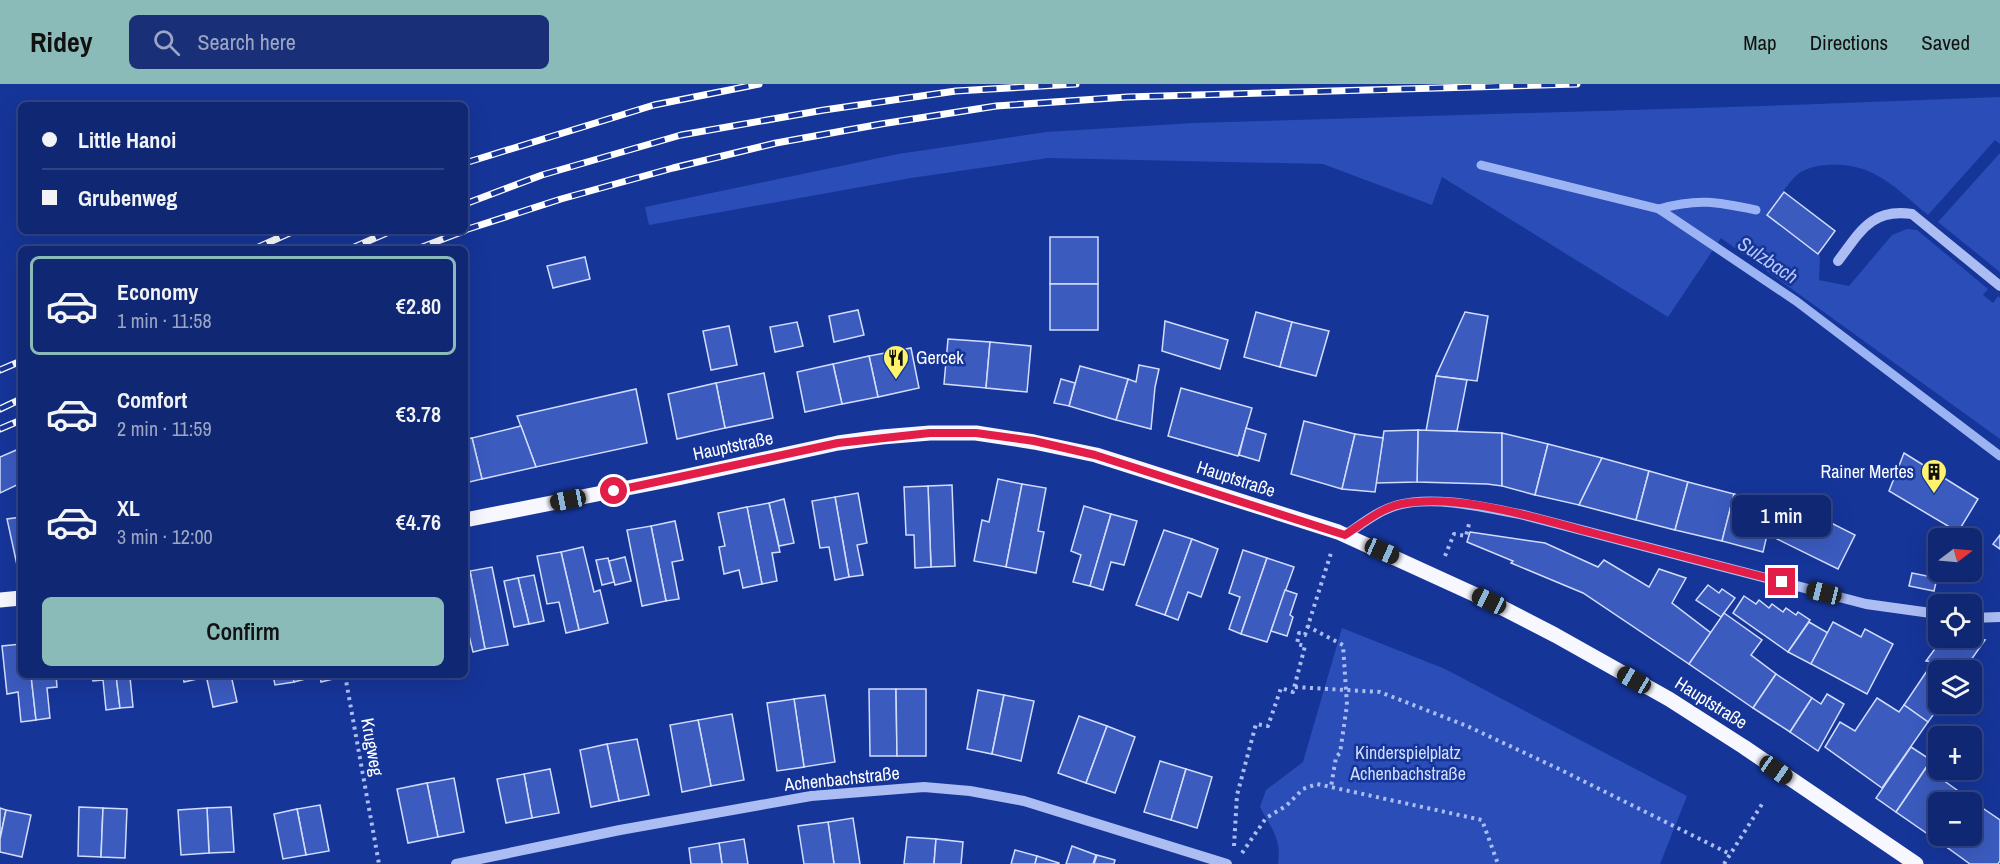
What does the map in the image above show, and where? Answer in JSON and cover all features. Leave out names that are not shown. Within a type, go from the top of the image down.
[{"type":"main road","name":"Hauptstraße","points":[[468,519],[678,478],[838,443],[930,433],[976,433],[1034,441],[1095,455],[1345,535],[1489,601],[1555,634],[1658,692],[1744,747],[1916,864]]},
{"type":"main road","points":[[0,600],[18,598]]},
{"type":"street","points":[[1838,261],[1863,228],[1879,216],[1896,212],[1912,214],[2000,286]]},
{"type":"street","points":[[1345,535],[1383,511],[1399,505],[1430,502],[1474,506],[1524,515],[1866,604],[1928,613]]},
{"type":"street","points":[[1982,618],[2000,617]]},
{"type":"street","name":"Achenbachstraße","points":[[456,864],[620,830],[811,796],[924,787],[970,791],[1024,801],[1227,864]]},
{"type":"path","points":[[1447,550],[1454,534],[1466,536],[1467,532]]},
{"type":"path","points":[[1234,852],[1237,795],[1256,724],[1268,726],[1281,688],[1293,692],[1305,646],[1297,644],[1299,633],[1305,635],[1323,577]]},
{"type":"path","points":[[1307,626],[1343,645],[1347,705],[1340,753],[1336,757],[1331,787]]},
{"type":"path","name":"Krugweg","points":[[346,678],[379,864]]},
{"type":"path","points":[[1295,687],[1380,692],[1467,726],[1730,854]]},
{"type":"path","points":[[1241,855],[1266,818],[1286,806],[1303,789],[1317,784],[1482,820],[1498,864]]},
{"type":"path","points":[[1724,864],[1764,801]]},
{"type":"green space","points":[[2000,97],[2000,144],[1995,140],[1928,215],[1894,187],[1871,172],[1844,165],[1828,165],[1813,167],[1794,177],[1767,215],[1820,256],[1819,280],[1849,286],[1892,235],[1907,229],[1917,230],[1988,289],[1983,295],[1993,303],[1998,296],[2000,298],[2000,439],[1721,238],[1668,317],[1442,177],[1432,205],[1323,164],[1048,158],[911,178],[649,225],[645,207],[898,154],[1046,132],[1194,123]]},
{"type":"green space","points":[[2000,153],[2000,272],[1938,222]]},
{"type":"green space","name":"Kinderspielplatz Achenbachstraße","points":[[1342,628],[1445,669],[1687,796],[1660,864],[1278,864],[1277,841],[1260,807],[1266,790],[1303,762]]},
{"type":"building","points":[[1784,192],[1835,231],[1818,254],[1767,215]]},
{"type":"building","points":[[1050,237],[1098,237],[1098,284],[1050,284]]},
{"type":"building","points":[[585,257],[590,279],[553,288],[547,266]]},
{"type":"building","points":[[1050,284],[1098,284],[1098,330],[1050,330]]},
{"type":"building","points":[[858,310],[864,335],[834,342],[829,316]]},
{"type":"building","points":[[1256,312],[1292,322],[1280,367],[1244,357]]},
{"type":"building","points":[[1465,312],[1488,316],[1477,381],[1436,376]]},
{"type":"building","points":[[1165,321],[1228,340],[1220,369],[1162,351]]},
{"type":"building","points":[[797,322],[803,346],[775,352],[770,327]]},
{"type":"building","points":[[1292,322],[1329,331],[1316,376],[1280,367]]},
{"type":"building","points":[[729,326],[737,365],[711,370],[703,331]]},
{"type":"building","points":[[948,339],[990,342],[986,388],[944,384]]},
{"type":"building","points":[[990,342],[1031,346],[1027,392],[986,388]]},
{"type":"building","points":[[911,348],[919,388],[878,397],[869,356]]},
{"type":"building","points":[[869,356],[878,397],[842,404],[833,364]]},
{"type":"building","points":[[833,364],[842,404],[805,412],[797,372]]},
{"type":"building","points":[[1139,365],[1159,369],[1151,429],[1116,420],[1128,379],[1136,382]]},
{"type":"building","points":[[1080,366],[1128,379],[1116,420],[1069,406]]},
{"type":"building","points":[[764,373],[773,418],[725,428],[716,383]]},
{"type":"building","points":[[1436,376],[1467,380],[1457,431],[1426,431]]},
{"type":"building","points":[[1061,379],[1075,383],[1069,406],[1054,403]]},
{"type":"building","points":[[716,383],[725,428],[677,439],[668,394]]},
{"type":"building","points":[[1181,388],[1252,408],[1238,456],[1168,436]]},
{"type":"building","points":[[636,389],[647,443],[536,467],[517,416]]},
{"type":"building","points":[[1304,421],[1355,434],[1342,489],[1291,474]]},
{"type":"building","points":[[521,426],[536,467],[482,479],[472,438]]},
{"type":"building","points":[[1246,428],[1266,434],[1259,461],[1239,455]]},
{"type":"building","points":[[1418,430],[1502,433],[1502,486],[1417,482]]},
{"type":"building","points":[[1418,430],[1417,482],[1376,483],[1384,431]]},
{"type":"building","points":[[1502,433],[1548,444],[1535,495],[1502,486]]},
{"type":"building","points":[[1355,434],[1383,438],[1375,492],[1342,489]]},
{"type":"building","points":[[472,438],[482,479],[468,482],[468,439]]},
{"type":"building","points":[[1548,444],[1602,458],[1579,505],[1535,495]]},
{"type":"building","points":[[18,449],[18,484],[0,493],[0,457]]},
{"type":"building","name":"Rainer Mertes","points":[[1904,453],[1978,499],[1960,528],[1951,528],[1889,491]]},
{"type":"building","points":[[1602,458],[1649,471],[1636,520],[1579,505]]},
{"type":"building","points":[[1649,471],[1688,482],[1675,530],[1636,520]]},
{"type":"building","points":[[998,479],[1022,484],[1006,567],[974,561],[982,520],[989,522]]},
{"type":"building","points":[[1688,482],[1734,494],[1722,541],[1675,530]]},
{"type":"building","points":[[1022,484],[1046,488],[1038,531],[1044,532],[1036,573],[1006,567]]},
{"type":"building","points":[[952,485],[955,566],[931,567],[928,486]]},
{"type":"building","points":[[928,486],[931,567],[915,568],[914,535],[906,535],[904,487]]},
{"type":"building","points":[[858,493],[867,543],[857,545],[863,575],[849,577],[835,497]]},
{"type":"building","points":[[1734,494],[1774,505],[1763,552],[1722,541]]},
{"type":"building","points":[[835,497],[849,577],[835,580],[829,547],[820,548],[812,501]]},
{"type":"building","points":[[784,499],[794,543],[779,546],[769,503]]},
{"type":"building","points":[[1790,502],[1855,535],[1838,569],[1773,537]]},
{"type":"building","points":[[769,503],[780,552],[772,553],[777,581],[762,584],[747,507]]},
{"type":"building","points":[[1084,506],[1111,514],[1090,586],[1073,582],[1081,555],[1071,551]]},
{"type":"building","points":[[747,507],[762,584],[743,588],[739,570],[724,574],[719,547],[725,546],[718,513]]},
{"type":"building","points":[[1111,514],[1137,521],[1124,565],[1111,562],[1103,590],[1090,586]]},
{"type":"building","points":[[18,517],[17,565],[7,519]]},
{"type":"building","points":[[675,521],[683,560],[672,562],[679,599],[666,601],[651,526]]},
{"type":"building","points":[[651,526],[666,601],[642,606],[627,530]]},
{"type":"building","points":[[1164,530],[1192,539],[1165,615],[1136,605]]},
{"type":"building","points":[[1470,532],[1545,543],[1598,567],[1604,560],[1649,587],[1659,569],[1686,578],[1672,603],[1711,633],[1689,664],[1583,593],[1467,542]]},
{"type":"building","points":[[2000,535],[2000,549],[1993,544]]},
{"type":"building","points":[[1192,539],[1218,549],[1201,597],[1188,592],[1178,620],[1165,615]]},
{"type":"building","points":[[583,547],[594,592],[600,590],[608,623],[579,630],[561,552]]},
{"type":"building","points":[[1243,550],[1267,558],[1241,634],[1229,629],[1240,597],[1229,593]]},
{"type":"building","points":[[561,552],[579,630],[566,633],[559,602],[547,604],[537,556]]},
{"type":"building","points":[[625,557],[631,581],[615,585],[609,561]]},
{"type":"building","points":[[608,558],[614,582],[602,585],[596,560]]},
{"type":"building","points":[[1267,558],[1294,567],[1267,642],[1241,634]]},
{"type":"building","points":[[492,567],[508,645],[485,649],[470,571]]},
{"type":"building","points":[[468,571],[470,571],[485,649],[473,652],[468,631]]},
{"type":"building","points":[[1912,573],[1928,576],[1928,582],[1936,582],[1934,591],[1909,586]]},
{"type":"building","points":[[534,575],[544,621],[529,624],[518,578]]},
{"type":"building","points":[[518,578],[529,624],[514,627],[504,581]]},
{"type":"building","points":[[1708,585],[1719,593],[1722,589],[1735,598],[1721,617],[1696,600]]},
{"type":"building","points":[[1285,590],[1297,594],[1290,615],[1293,617],[1287,636],[1271,631]]},
{"type":"building","points":[[1744,596],[1756,604],[1759,600],[1769,608],[1772,604],[1783,612],[1786,608],[1796,615],[1798,612],[1810,620],[1788,652],[1733,613]]},
{"type":"building","points":[[1724,613],[1762,640],[1751,655],[1776,674],[1753,708],[1689,664]]},
{"type":"building","points":[[1809,622],[1828,633],[1811,664],[1788,652]]},
{"type":"building","points":[[1833,622],[1861,637],[1865,629],[1893,644],[1867,694],[1811,664]]},
{"type":"building","points":[[18,644],[18,678],[31,678],[36,720],[21,722],[18,692],[7,694],[2,646]]},
{"type":"building","points":[[1936,648],[1979,648],[1971,660],[1926,661]]},
{"type":"building","points":[[1928,669],[1928,714],[1934,714],[1928,722],[1904,705]]},
{"type":"building","points":[[1776,674],[1812,698],[1790,732],[1753,708]]},
{"type":"building","points":[[31,678],[56,678],[57,687],[47,688],[50,718],[36,720]]},
{"type":"building","points":[[92,678],[116,678],[120,708],[106,710],[103,680],[93,681]]},
{"type":"building","points":[[116,678],[130,678],[133,707],[120,708]]},
{"type":"building","points":[[183,678],[202,678],[184,682]]},
{"type":"building","points":[[207,678],[232,678],[237,702],[213,707]]},
{"type":"building","points":[[274,678],[293,678],[294,682],[275,685]]},
{"type":"building","points":[[293,678],[309,678],[294,682]]},
{"type":"building","points":[[320,678],[337,678],[321,682]]},
{"type":"building","points":[[869,689],[896,689],[897,756],[870,756]]},
{"type":"building","points":[[896,689],[926,689],[926,756],[897,756]]},
{"type":"building","points":[[978,690],[1004,695],[992,754],[967,749]]},
{"type":"building","points":[[1827,694],[1844,704],[1818,751],[1790,732],[1812,698],[1821,704]]},
{"type":"building","points":[[825,695],[835,762],[804,767],[794,699]]},
{"type":"building","points":[[1004,695],[1034,701],[1021,761],[992,754]]},
{"type":"building","points":[[1877,698],[1899,712],[1904,705],[1928,722],[1882,788],[1825,747],[1840,722],[1855,731]]},
{"type":"building","points":[[794,699],[804,767],[777,771],[767,703]]},
{"type":"building","points":[[732,714],[744,780],[711,786],[698,720]]},
{"type":"building","points":[[1079,716],[1107,726],[1086,783],[1058,773]]},
{"type":"building","points":[[698,720],[711,786],[682,792],[670,725]]},
{"type":"building","points":[[1107,726],[1135,737],[1115,793],[1086,783]]},
{"type":"building","points":[[637,739],[649,795],[619,801],[607,744]]},
{"type":"building","points":[[607,744],[619,801],[591,807],[580,750]]},
{"type":"building","points":[[1911,747],[1928,758],[1928,764],[1896,812],[1876,798]]},
{"type":"building","points":[[1160,761],[1186,769],[1171,820],[1144,812]]},
{"type":"building","points":[[1926,768],[1928,780],[1943,780],[1960,792],[1928,792],[1928,834],[1896,812]]},
{"type":"building","points":[[550,769],[559,813],[532,818],[524,774]]},
{"type":"building","points":[[1186,769],[1212,777],[1197,828],[1171,820]]},
{"type":"building","points":[[524,774],[532,818],[506,823],[497,779]]},
{"type":"building","points":[[454,778],[464,832],[438,837],[427,783]]},
{"type":"building","points":[[427,783],[438,837],[408,843],[397,789]]},
{"type":"building","points":[[320,805],[329,851],[306,855],[297,809]]},
{"type":"building","points":[[79,807],[103,808],[101,857],[78,856]]},
{"type":"building","points":[[231,807],[234,852],[209,853],[207,808]]},
{"type":"building","points":[[0,808],[6,810],[0,839]]},
{"type":"building","points":[[103,808],[127,809],[125,858],[101,857]]},
{"type":"building","points":[[207,808],[209,853],[181,855],[178,810]]},
{"type":"building","points":[[1982,808],[2000,820],[2000,861],[1998,864],[1970,864],[1948,848],[1950,846],[1982,846]]},
{"type":"building","points":[[297,809],[306,855],[283,859],[274,814]]},
{"type":"building","points":[[6,810],[31,815],[22,857],[0,852],[0,839]]},
{"type":"building","points":[[853,818],[860,864],[834,864],[828,822]]},
{"type":"building","points":[[828,822],[834,864],[804,864],[798,826]]},
{"type":"building","points":[[907,837],[936,839],[934,864],[904,864]]},
{"type":"building","points":[[744,839],[748,864],[722,864],[719,843]]},
{"type":"building","points":[[936,839],[963,842],[961,864],[934,864]]},
{"type":"building","points":[[719,843],[722,864],[691,864],[689,848]]},
{"type":"building","points":[[1072,846],[1096,855],[1093,864],[1066,864]]},
{"type":"building","points":[[1015,850],[1037,856],[1035,864],[1011,864]]},
{"type":"building","points":[[1097,855],[1115,860],[1114,864],[1094,864]]},
{"type":"building","points":[[1037,856],[1059,863],[1059,864],[1035,864]]},
{"type":"waterway","name":"Sulzbach","points":[[1481,165],[1659,209],[1796,301],[2000,456]]},
{"type":"waterway","points":[[1659,209],[1685,203],[1708,202],[1756,210]]},
{"type":"railway","points":[[468,162],[654,105],[759,84]]},
{"type":"railway","points":[[468,203],[542,175],[681,135],[824,110],[956,91],[1076,84]]},
{"type":"railway","points":[[468,229],[561,199],[776,143],[996,106],[1127,97],[1577,84]]},
{"type":"railway","points":[[261,246],[287,234]]},
{"type":"railway","points":[[357,246],[384,234]]},
{"type":"railway","points":[[425,246],[456,234]]},
{"type":"railway","points":[[0,370],[18,362]]},
{"type":"railway","points":[[0,409],[18,400]]},
{"type":"railway","points":[[0,429],[18,421]]},
{"type":"place","name":"Gercek","points":[[896,381]]},
{"type":"place","name":"Rainer Mertes","points":[[1934,495]]},
{"type":"route","points":[[614,491],[838,443],[930,433],[976,433],[1034,441],[1095,455],[1345,535],[1383,511],[1399,505],[1440,502],[1524,515],[1782,582]]}]
